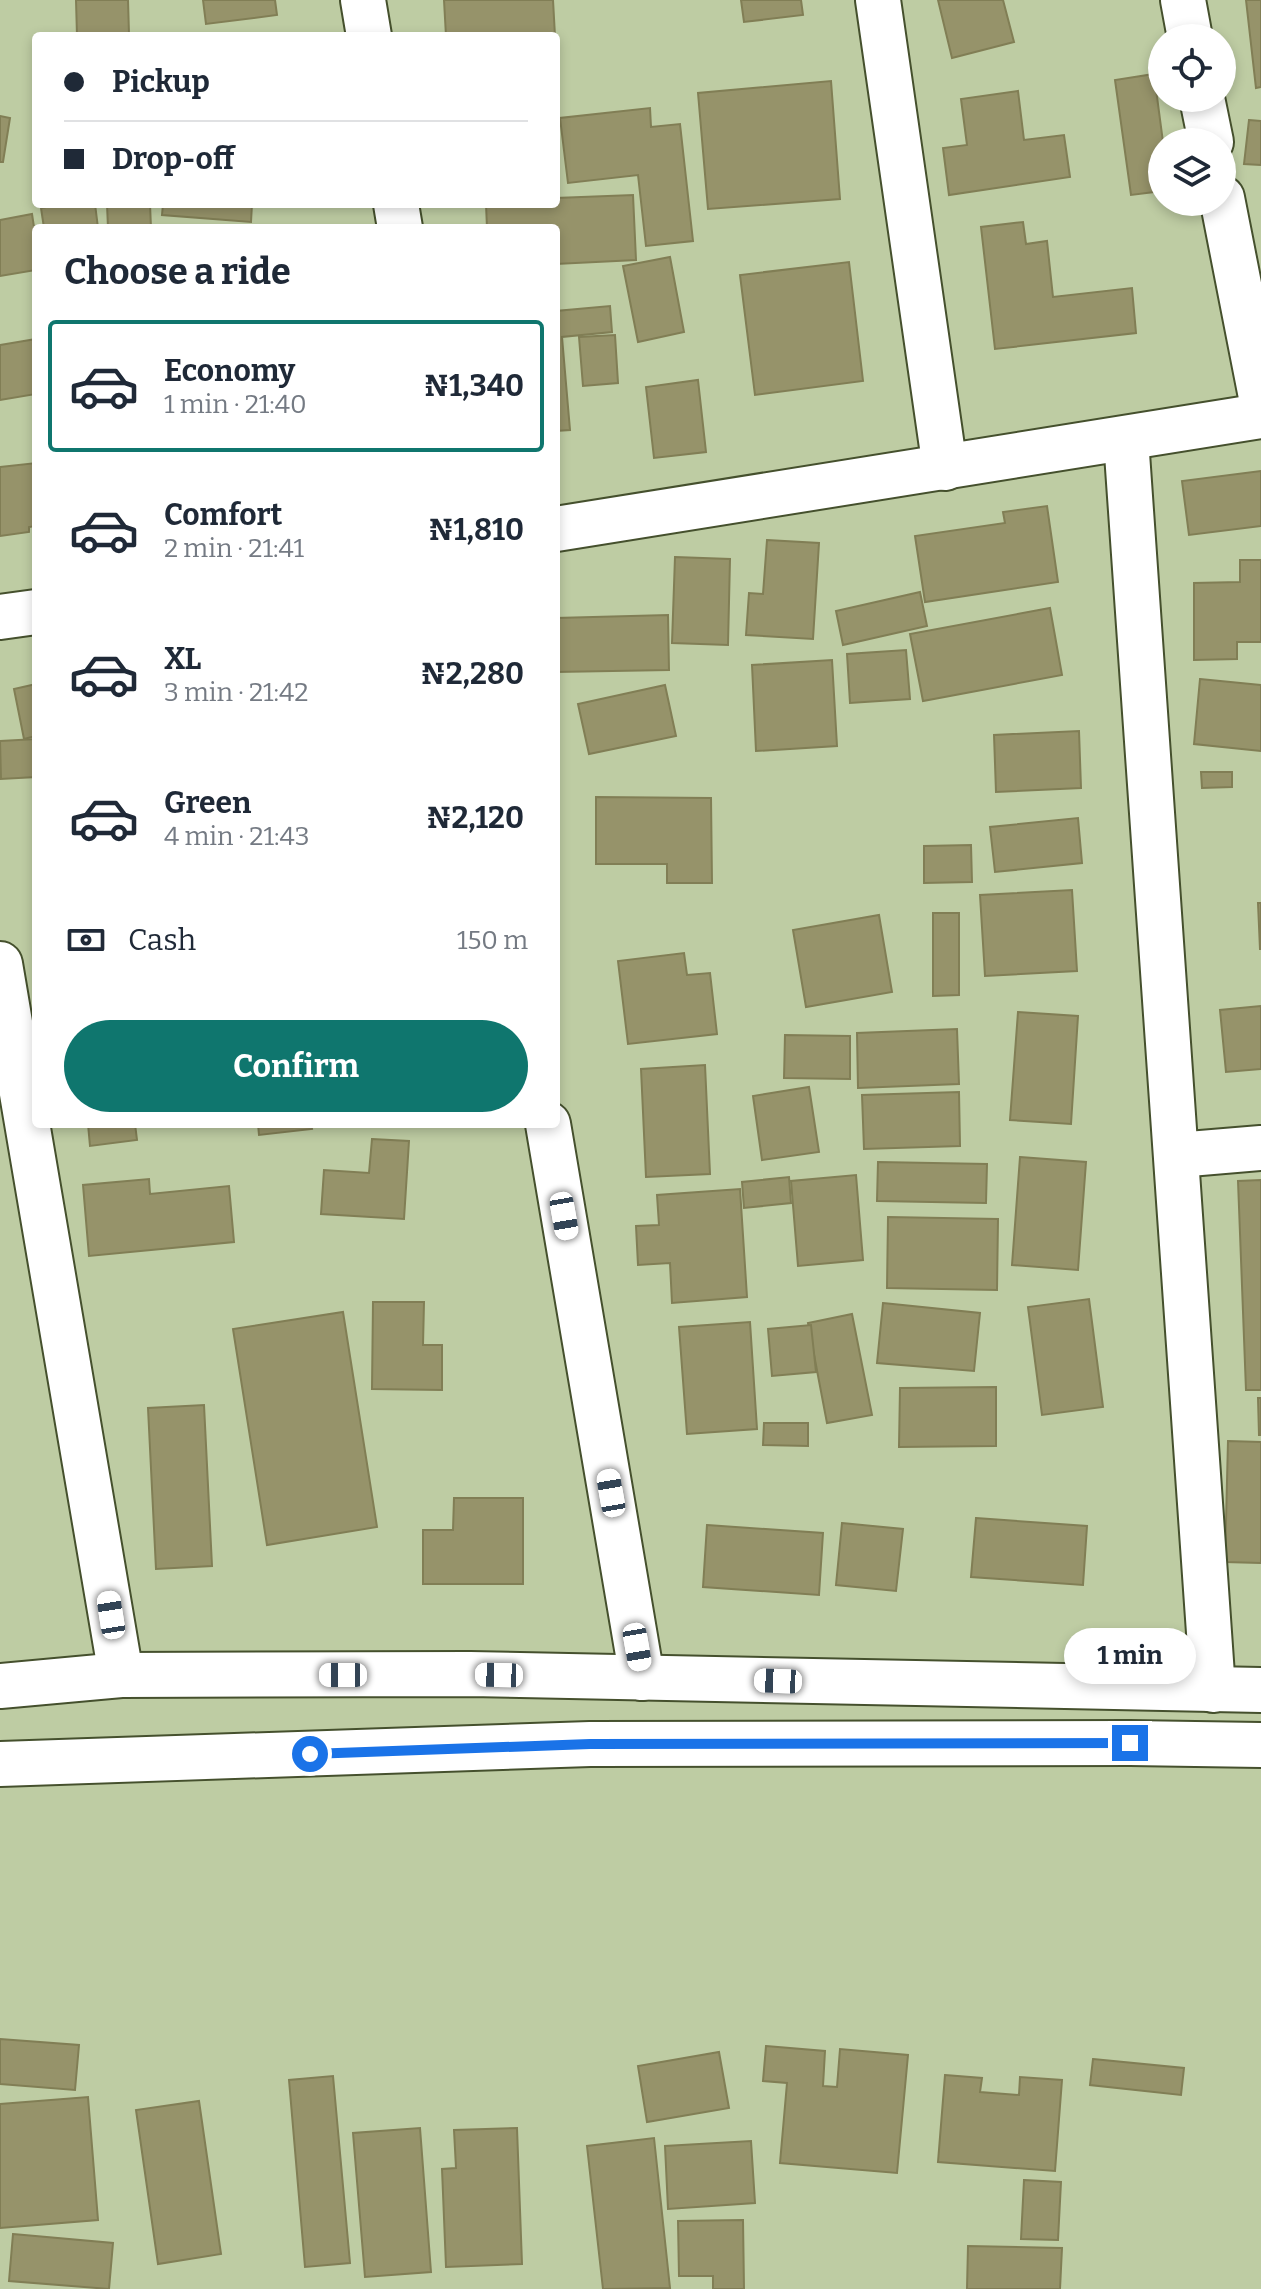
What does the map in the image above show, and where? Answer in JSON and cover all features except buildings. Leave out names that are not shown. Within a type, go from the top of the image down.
[{"type":"street","points":[[363,0],[368,32]]},
{"type":"street","points":[[878,0],[945,468]]},
{"type":"street","points":[[1183,0],[1187,24]]},
{"type":"street","points":[[1226,216],[1261,397]]},
{"type":"street","points":[[560,528],[1261,416]]},
{"type":"street","points":[[1126,439],[1213,1690]]},
{"type":"street","points":[[0,617],[32,613]]},
{"type":"street","points":[[0,964],[15,1139],[121,1675]]},
{"type":"street","points":[[549,1128],[642,1678]]},
{"type":"street","points":[[1177,1155],[1261,1148]]},
{"type":"street","points":[[0,1686],[121,1675],[470,1674],[1261,1690]]},
{"type":"street","points":[[778,1681],[778,1744]]},
{"type":"street","points":[[0,1764],[590,1744],[1261,1745]]},
{"type":"route","points":[[310,1754],[590,1744],[1130,1743]]}]
